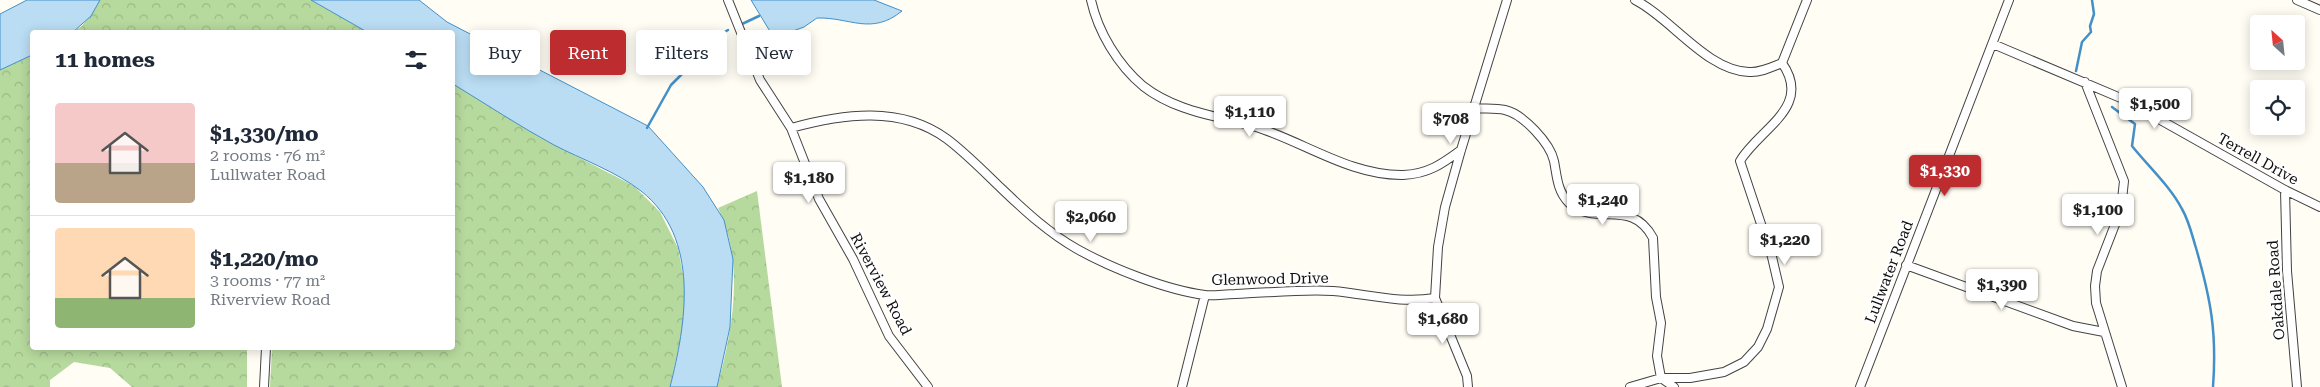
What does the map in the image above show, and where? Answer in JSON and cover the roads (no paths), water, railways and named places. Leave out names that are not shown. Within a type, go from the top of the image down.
[{"type":"street","name":"Riverview Road","points":[[728,0],[760,80],[791,128],[819,199],[857,267],[889,336],[928,387]]},
{"type":"street","points":[[1091,0],[1100,30],[1132,75],[1144,87],[1172,103],[1258,128],[1377,174],[1404,175],[1424,172],[1444,164],[1461,150]]},
{"type":"street","points":[[1468,387],[1467,376],[1435,298],[1439,239],[1461,150],[1507,1],[1516,0]]},
{"type":"street","points":[[1635,0],[1716,62],[1732,69],[1750,72],[1782,63]]},
{"type":"street","points":[[1782,63],[1807,0]]},
{"type":"street","name":"Lullwater Road","points":[[1860,387],[2009,0]]},
{"type":"street","points":[[2298,0],[2319,6]]},
{"type":"street","name":"Terrell Drive","points":[[1993,44],[2123,99],[2284,190],[2320,207]]},
{"type":"street","points":[[1630,387],[1661,378],[1690,378],[1724,372],[1748,357],[1758,347],[1767,329],[1779,287],[1772,257],[1740,161],[1746,152],[1773,127],[1787,107],[1793,86],[1790,74],[1782,63]]},
{"type":"street","points":[[2085,82],[2124,181],[2121,209],[2097,271],[2095,286],[2096,303],[2122,387]]},
{"type":"street","points":[[1474,108],[1506,110],[1539,133],[1554,158],[1560,191],[1570,204],[1587,212],[1627,215],[1638,219],[1648,230],[1653,238],[1656,297],[1661,323],[1657,356],[1661,378],[1674,387]]},
{"type":"street","name":"Glenwood Drive","points":[[791,128],[826,119],[850,116],[887,117],[925,127],[946,138],[979,166],[1035,221],[1077,249],[1150,281],[1205,295],[1333,291],[1417,302],[1435,298]]},
{"type":"street","name":"Oakdale Road","points":[[2284,190],[2287,271],[2297,387]]},
{"type":"street","points":[[1906,265],[2074,326],[2104,332]]},
{"type":"street","points":[[1182,387],[1205,295]]},
{"type":"street","points":[[264,387],[266,350]]},
{"type":"water","points":[[27,0],[100,0],[91,16],[75,30],[30,30],[30,56],[0,70],[0,14]]},
{"type":"water","points":[[311,0],[419,0],[447,22],[470,34],[470,75],[540,75],[540,70],[648,126],[703,187],[724,220],[733,259],[730,327],[717,387],[670,387],[681,336],[684,310],[684,283],[681,257],[673,233],[660,210],[631,184],[541,138],[455,85],[455,30],[364,30]]},
{"type":"water","points":[[751,0],[874,0],[902,11],[880,23],[860,24],[829,18],[817,18],[796,30],[769,30]]},
{"type":"waterway","points":[[2076,71],[2082,42],[2091,32],[2090,26],[2094,14],[2092,0]]},
{"type":"waterway","points":[[742,24],[759,16]]},
{"type":"waterway","points":[[647,128],[671,85],[728,30]]},
{"type":"waterway","points":[[2112,107],[2135,124],[2132,146],[2171,192],[2188,223],[2206,284],[2212,317],[2214,350],[2213,387]]}]
